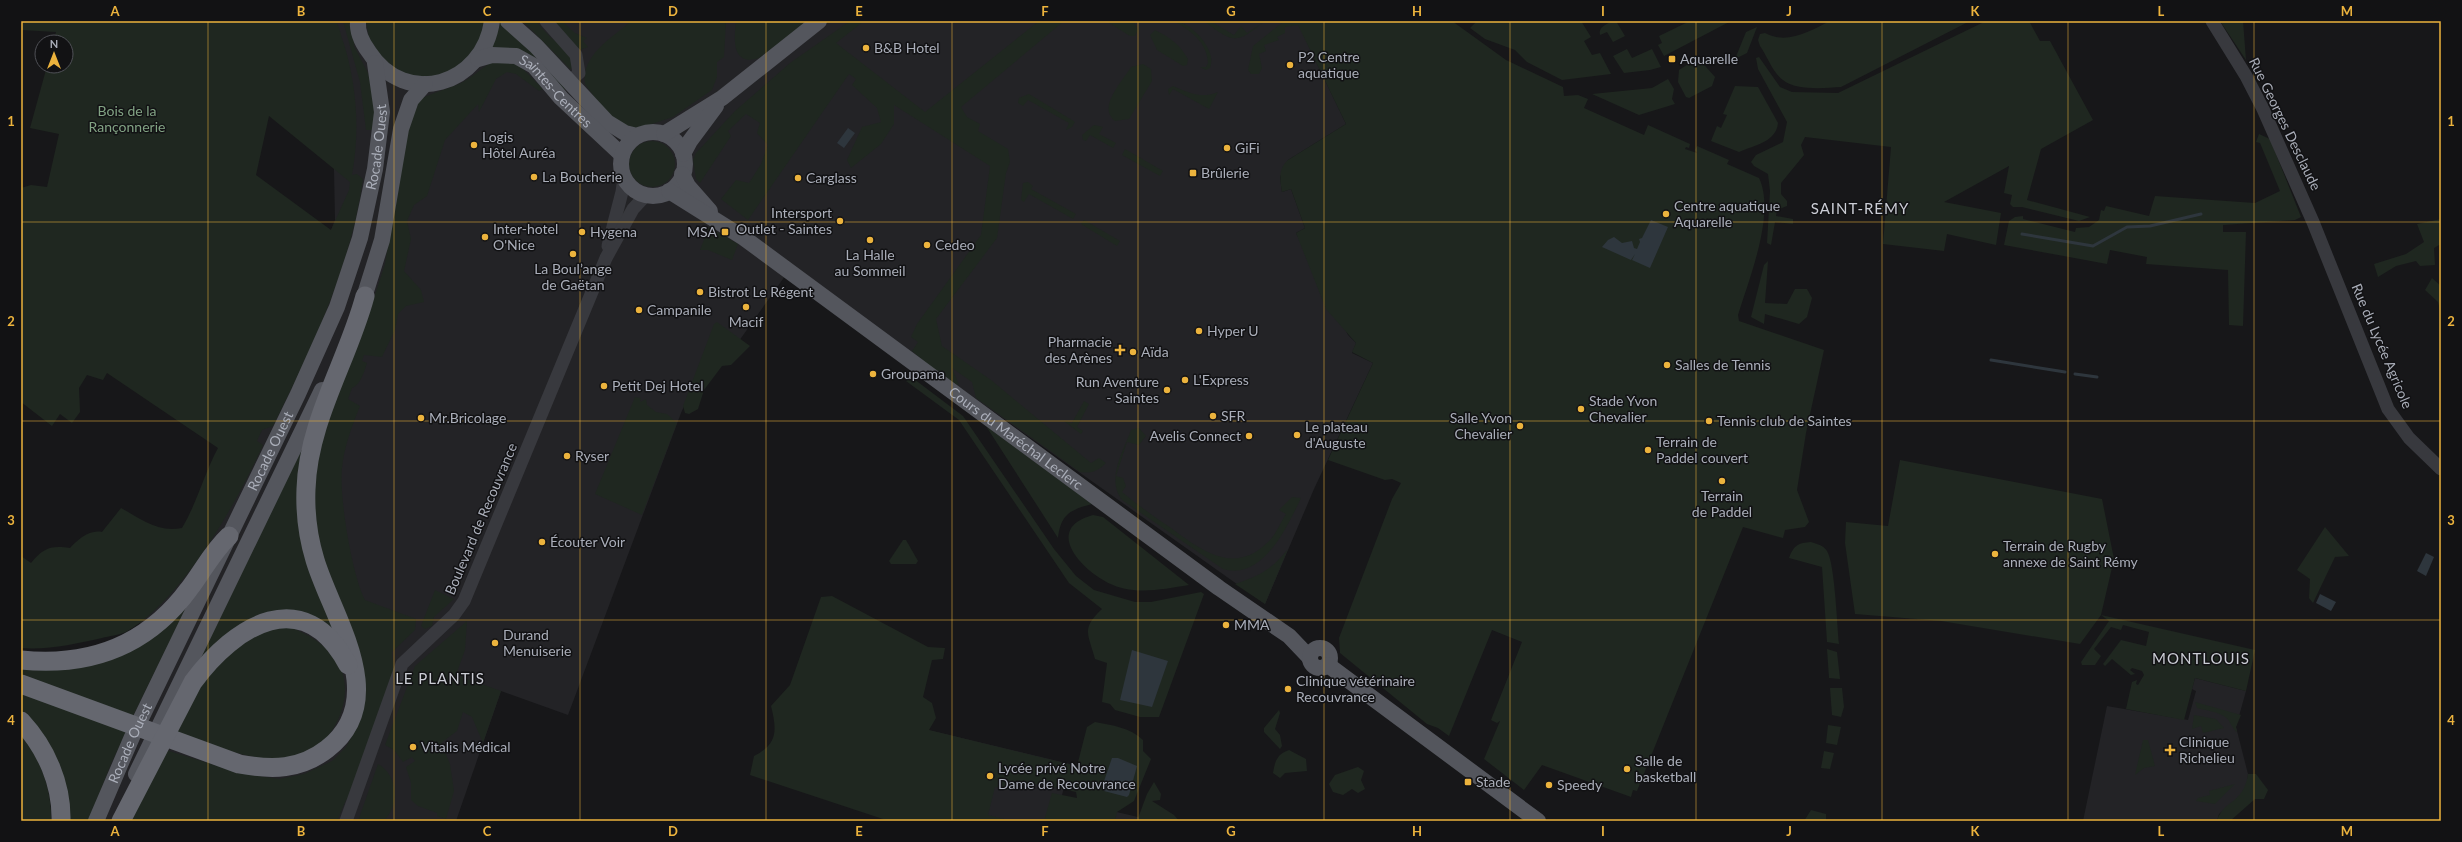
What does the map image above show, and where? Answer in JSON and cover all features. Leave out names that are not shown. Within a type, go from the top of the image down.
[{"type":"highway","points":[[21,684],[239,764],[257,767],[287,768],[307,762],[334,744],[344,730],[354,706],[356,680],[347,639],[321,578],[312,548],[307,523],[306,487],[311,453],[322,414],[358,323],[365,296]]},
{"type":"highway","points":[[21,660],[53,661],[89,657],[131,642],[153,628],[172,608],[188,590],[215,549],[229,536]]},
{"type":"highway","points":[[121,821],[193,682],[207,663],[234,638],[258,624],[283,620],[306,624],[326,636],[341,653],[356,680]]},
{"type":"highway","points":[[21,721],[38,742],[51,767],[59,797],[61,821]]},
{"type":"main road","points":[[358,21],[363,44],[375,63],[395,77],[406,82],[425,84],[447,81],[465,72],[478,60],[484,49],[492,21]]},
{"type":"main road","points":[[508,21],[570,81],[607,122],[625,133],[637,136]]},
{"type":"main road","points":[[664,134],[722,98],[819,21]]},
{"type":"main road","name":"Saintes-Centres","points":[[478,60],[492,55],[516,56],[534,66],[561,98],[622,155]]},
{"type":"main road","name":"Rocade Ouest","points":[[96,821],[132,737],[329,328],[360,238],[375,169],[382,112],[375,63]]},
{"type":"main road","name":"Rocade Ouest","points":[[115,821],[164,715],[348,337],[365,296],[382,240],[401,129],[411,100],[425,84]]},
{"type":"main road","points":[[684,154],[693,136],[722,98]]},
{"type":"main road","points":[[651,132],[664,134],[679,146],[684,154],[685,162],[678,184],[669,191],[655,196],[646,195],[634,190],[624,178],[621,169],[622,155],[629,142],[637,136],[651,132]]},
{"type":"main road","name":"Cours du Maréchal Leclerc","points":[[682,174],[688,186],[705,206],[744,238],[1197,572],[1313,653],[1312,665],[1318,668],[1328,665],[1538,821]]},
{"type":"main road","name":"Cours du Maréchal Leclerc","points":[[669,191],[744,238]]},
{"type":"street","points":[[546,21],[576,55],[578,73],[570,81]]},
{"type":"street","name":"Rue Georges Desclaude","points":[[2212,21],[2246,76],[2313,222]]},
{"type":"street","points":[[606,258],[624,178]]},
{"type":"street","points":[[606,258],[633,209],[646,195]]},
{"type":"street","name":"Rue du Lycée Agricole","points":[[2313,222],[2388,409],[2401,428],[2441,469]]},
{"type":"street","name":"Boulevard de Recouvrance","points":[[346,821],[399,670],[408,656],[454,615],[464,601],[606,258]]},
{"type":"shaded area","points":[[331,21],[1303,21],[1309,47],[1346,124],[1288,160],[1280,177],[1282,192],[1291,189],[1305,228],[1296,233],[1348,335],[1356,343],[1352,353],[1373,363],[1314,489],[1265,604],[921,360],[785,276],[739,341],[718,329],[681,413],[568,715],[501,691],[456,821],[78,821],[163,551],[225,504],[335,220]]},
{"type":"shaded area","points":[[848,128],[855,133],[844,148],[837,143]]},
{"type":"shaded area","points":[[1651,220],[1668,227],[1650,268],[1632,260],[1635,254],[1631,260],[1602,247],[1608,240],[1614,237],[1622,243],[1632,241],[1634,248],[1637,249],[1640,242],[1639,239],[1642,238]]},
{"type":"shaded area","points":[[2426,553],[2434,557],[2426,576],[2417,571]]},
{"type":"shaded area","points":[[2320,594],[2336,602],[2331,611],[2316,603]]},
{"type":"shaded area","points":[[1132,650],[1168,661],[1152,707],[1120,700]]},
{"type":"shaded area","name":"Clinique Richelieu","points":[[2195,678],[2246,691],[2236,727],[2248,774],[2247,785],[2242,795],[2219,814],[2217,821],[2083,821],[2107,706],[2188,720],[2196,691],[2192,689]]},
{"type":"shaded area","name":"Lycée privé Notre Dame de Recouvrance","points":[[928,730],[1070,764],[1061,799],[1155,821],[900,821]]},
{"type":"shaded area","points":[[1112,758],[1118,758],[1137,766],[1129,795],[1127,797],[1104,791],[1102,787]]},
{"type":"green space","name":"Bois de la Rançonnerie","points":[[21,21],[336,21],[352,76],[356,109],[356,142],[352,175],[357,174],[363,179],[357,212],[340,275],[315,337],[273,426],[262,430],[257,441],[263,445],[238,494],[206,548],[187,574],[167,597],[147,617],[126,632],[72,644],[52,647],[21,648],[21,556],[31,563],[39,554],[52,547],[70,548],[88,534],[97,531],[102,532],[121,508],[157,527],[165,529],[182,528],[192,509],[218,448],[107,373],[103,380],[87,375],[79,388],[80,412],[72,423],[60,414],[52,426],[21,402],[21,188],[31,185],[47,187],[59,134],[30,128],[45,74],[74,74],[74,34],[55,34],[56,32],[21,30]],"holes":[[[269,116],[350,182],[349,190],[331,230],[256,175]]]},
{"type":"green space","points":[[343,21],[358,21],[354,46],[368,73],[376,113],[372,130],[366,130],[360,82]]},
{"type":"green space","points":[[366,21],[486,21],[485,33],[461,67],[435,78],[407,75],[384,61],[369,38]]},
{"type":"green space","points":[[501,21],[567,88],[564,90],[539,67],[490,53]]},
{"type":"green space","points":[[523,21],[536,21],[549,36],[570,53],[572,68],[570,69]]},
{"type":"green space","points":[[549,21],[562,21],[575,33],[587,38],[583,41],[588,47],[580,50]]},
{"type":"green space","points":[[631,21],[726,21],[724,57],[717,62],[717,77],[712,90],[673,117],[634,130],[607,115],[585,84],[585,74],[588,64],[593,56],[599,48]]},
{"type":"green space","points":[[736,21],[808,21],[759,58],[750,60],[739,55],[736,49]]},
{"type":"green space","points":[[850,21],[864,21],[836,43],[925,112],[1039,21],[1064,21],[961,107],[967,117],[980,124],[978,131],[1008,149],[1010,162],[1006,173],[997,238],[936,319],[942,346],[991,380],[1091,463],[1099,458],[1106,463],[1097,470],[1088,473],[1080,472],[976,398],[972,382],[952,368],[959,385],[949,382],[912,351],[918,342],[911,337],[917,324],[981,235],[990,166],[894,105],[894,124],[881,144],[851,168],[847,160],[862,127],[881,122],[877,108],[852,85],[856,79],[849,74],[748,220],[721,199],[736,180],[749,183],[761,164],[768,145],[757,133],[760,123],[746,114],[728,131],[731,136],[700,183],[696,179],[693,160],[696,153],[735,111],[790,63]]},
{"type":"green space","points":[[1106,21],[1133,21],[1138,30],[1135,36],[1130,36]]},
{"type":"green space","points":[[1174,21],[1181,22],[1188,26],[1201,38],[1210,53],[1210,68],[1206,70],[1200,67],[1206,67],[1208,63],[1205,49],[1201,43],[1192,33]]},
{"type":"green space","points":[[1204,21],[1210,21],[1234,35],[1241,26],[1247,33],[1265,21],[1247,34],[1234,38],[1222,34]]},
{"type":"green space","name":"Stade Yvon Chevalier","points":[[1284,21],[1452,21],[1506,60],[1563,87],[1564,96],[1578,95],[1588,99],[1584,108],[1644,135],[1648,125],[1690,144],[1689,148],[1686,147],[1685,149],[1697,153],[1695,150],[1697,146],[1729,160],[1727,164],[1759,178],[1763,192],[1763,227],[1754,265],[1738,315],[1739,321],[1824,350],[1806,433],[1797,490],[1809,522],[1805,527],[1785,530],[1783,538],[1743,527],[1637,791],[1633,790],[1631,797],[1542,765],[1524,790],[1484,759],[1500,721],[1497,723],[1491,720],[1522,642],[1492,630],[1449,736],[1438,728],[1427,724],[1340,653],[1339,638],[1392,499],[1401,483],[1392,479],[1385,480],[1328,460],[1373,363],[1352,352],[1356,343],[1326,309],[1296,233],[1305,228],[1291,189],[1282,192],[1280,175],[1285,163],[1288,160],[1346,124],[1298,25],[1285,27],[1285,33],[1277,37],[1279,40],[1264,45],[1266,51],[1259,54],[1262,68],[1259,74],[1251,74],[1248,70],[1253,46]]},
{"type":"green space","points":[[1477,21],[1581,21],[1591,37],[1584,41],[1592,55],[1600,53],[1611,74],[1562,80],[1527,62],[1515,50],[1485,39],[1470,28]]},
{"type":"green space","points":[[1612,21],[1616,21],[1625,36],[1613,42],[1607,32],[1600,35],[1600,30],[1603,26]]},
{"type":"green space","points":[[1690,21],[1731,21],[1664,56],[1658,45],[1662,43],[1659,36]]},
{"type":"green space","points":[[1830,21],[1970,21],[1841,87],[1819,88],[1795,86],[1779,77],[1760,46],[1758,40],[1760,34],[1765,33],[1782,38],[1790,37],[1806,32]]},
{"type":"green space","points":[[1986,21],[2029,21],[2040,41],[2050,41],[2093,120],[2041,149],[2027,200],[2090,217],[2079,221],[2022,207],[2013,207],[2010,204],[2012,195],[2004,193],[2009,166],[1944,202],[2001,213],[1996,245],[1947,234],[1944,251],[1883,244],[1891,147],[1805,137],[1801,145],[1804,155],[1781,183],[1781,194],[1787,201],[1787,206],[1777,210],[1776,216],[1793,219],[1793,224],[1775,222],[1771,245],[1767,243],[1770,191],[1768,174],[1754,166],[1751,162],[1756,155],[1783,142],[1787,122],[1758,69],[1756,58],[1759,57],[1780,87],[1792,92],[1838,93]]},
{"type":"green space","points":[[2220,21],[2243,21],[2246,60]]},
{"type":"green space","points":[[1757,27],[1747,53],[1735,59],[1746,32]]},
{"type":"green space","points":[[1155,30],[1178,45],[1188,59],[1187,65],[1183,66],[1157,50],[1150,35]]},
{"type":"green space","points":[[1627,49],[1632,58],[1652,49],[1661,67],[1650,70],[1624,73],[1613,56]]},
{"type":"green space","points":[[1698,58],[1715,77],[1712,86],[1689,98],[1686,97],[1678,82],[1679,70]]},
{"type":"green space","points":[[494,61],[519,65],[543,89],[539,91],[516,74],[507,72],[496,79],[479,112],[478,104],[445,140],[427,196],[414,205],[407,221],[411,239],[404,271],[421,290],[424,302],[406,306],[398,314],[395,330],[382,357],[364,355],[362,361],[367,363],[365,370],[358,384],[352,388],[348,399],[360,406],[354,421],[343,460],[342,497],[351,555],[360,588],[365,600],[416,619],[415,630],[392,652],[394,670],[350,798],[346,800],[337,821],[129,821],[163,749],[240,773],[279,779],[304,774],[332,761],[346,747],[358,726],[364,705],[327,583],[309,507],[317,449],[370,310],[385,264],[404,137],[415,102],[461,83]]},
{"type":"green space","points":[[1143,64],[1151,69],[1152,81],[1129,119],[1115,121],[1110,115],[1109,109],[1113,94],[1131,67]]},
{"type":"green space","points":[[1668,79],[1674,89],[1672,99],[1675,104],[1639,115],[1592,94],[1652,88]]},
{"type":"green space","points":[[1173,86],[1190,93],[1201,95],[1218,92],[1209,109],[1173,89],[1169,95],[1168,89]]},
{"type":"green space","points":[[1735,86],[1758,87],[1778,123],[1773,135],[1769,139],[1739,152],[1711,141],[1717,126],[1721,128],[1727,115],[1723,114]]},
{"type":"green space","points":[[1029,94],[1075,122],[1072,127],[1066,130],[1069,123],[1028,100],[1023,106],[1018,103],[1019,98]]},
{"type":"green space","points":[[1094,125],[1103,127],[1099,134],[1116,143],[1113,148],[1090,135],[1086,141],[1083,140],[1082,135]]},
{"type":"green space","points":[[2259,134],[2270,139],[2301,217],[2295,220],[2223,225],[2223,232],[2246,232],[2243,326],[2229,325],[2228,270],[2146,264],[2147,257],[2110,250],[2107,264],[2004,245],[2009,221],[2015,217],[2023,216],[2023,219],[2075,232],[2076,228],[2089,227],[2099,220],[2101,210],[2104,211],[2106,206],[2149,216],[2155,196],[2255,203],[2280,191],[2260,143],[2256,142]]},
{"type":"green space","points":[[657,141],[669,147],[674,155],[674,173],[669,181],[661,186],[647,187],[635,181],[630,173],[629,159],[635,147],[643,142]]},
{"type":"green space","points":[[1125,149],[1163,171],[1160,176],[1122,155]]},
{"type":"green space","points":[[1028,182],[1033,186],[1031,189],[1076,214],[1073,219],[1029,194],[1024,202],[1021,200],[1023,183]]},
{"type":"green space","points":[[2441,219],[2441,244],[2434,248],[2435,265],[2420,266],[2416,261],[2396,266],[2378,277],[2374,264],[2406,254],[2424,242],[2417,224]]},
{"type":"green space","points":[[1084,220],[1120,241],[1117,246],[1081,224]]},
{"type":"green space","points":[[709,227],[738,244],[732,260],[708,250],[700,250]]},
{"type":"green space","points":[[1768,261],[1765,303],[1787,304],[1795,289],[1807,289],[1812,298],[1807,317],[1799,324],[1765,314],[1764,324],[1751,317],[1764,265]]},
{"type":"green space","points":[[2432,278],[2441,286],[2440,310],[2438,302],[2425,290]]},
{"type":"green space","points":[[717,322],[750,346],[731,365],[722,366],[704,390],[698,409],[689,414],[685,413],[683,406],[714,324]]},
{"type":"green space","points":[[910,376],[963,416],[1054,549],[1076,576],[1094,590],[1135,602],[1151,602],[1201,592],[1204,594],[1159,717],[1140,717],[1115,710],[1110,704],[1102,702],[1107,663],[1095,659],[1088,632],[1091,622],[1102,609],[1069,583],[959,420],[906,381]]},
{"type":"green space","points":[[635,397],[641,398],[640,402],[646,399],[647,405],[656,412],[667,414],[677,423],[642,515],[595,494]]},
{"type":"green space","points":[[1084,401],[1089,404],[1077,427],[1083,431],[1081,434],[1064,421],[1072,423]]},
{"type":"green space","points":[[986,426],[1092,504],[1072,511],[1064,518],[1061,523],[1058,538]]},
{"type":"green space","points":[[1139,428],[1146,436],[1139,445],[1127,442],[1116,476],[1120,456],[1131,430]]},
{"type":"green space","points":[[307,434],[301,471],[345,648],[289,615],[184,680]]},
{"type":"green space","points":[[1900,460],[2102,499],[2114,559],[2101,615],[2080,644],[1941,621],[1855,614],[1845,543],[1846,522],[1888,526]]},
{"type":"green space","points":[[1116,476],[1123,478],[1126,486],[1122,492],[1158,520],[1206,551],[1218,556],[1230,558],[1243,557],[1255,552],[1268,542],[1278,529],[1286,514],[1279,510],[1292,497],[1301,498],[1289,523],[1272,549],[1262,559],[1250,567],[1237,571],[1223,569],[1122,500],[1117,492]]},
{"type":"green space","points":[[1093,515],[1103,517],[1189,585],[1150,590],[1131,590],[1113,585],[1090,571],[1073,551],[1069,540],[1070,530],[1078,522]]},
{"type":"green space","points":[[2325,527],[2349,556],[2335,557],[2313,603],[2309,598],[2310,579],[2297,570]]},
{"type":"green space","points":[[903,540],[906,540],[918,561],[916,564],[891,564],[889,561]]},
{"type":"green space","points":[[1811,542],[1824,547],[1830,558],[1834,581],[1839,644],[1827,642],[1822,567],[1789,558],[1795,547],[1803,543]]},
{"type":"green space","points":[[1288,549],[1265,604],[1235,584],[1259,575],[1271,567]]},
{"type":"green space","points":[[201,578],[133,716],[21,675],[21,663],[97,659]]},
{"type":"green space","points":[[435,590],[454,599],[434,617],[432,626],[425,629],[421,626]]},
{"type":"green space","points":[[832,596],[928,647],[945,648],[943,659],[932,660],[923,697],[932,703],[936,718],[929,730],[1077,766],[1087,727],[1095,722],[1108,724],[1127,730],[1143,740],[1143,751],[1151,759],[1134,801],[1117,812],[1115,821],[1044,821],[1052,793],[1077,798],[1076,792],[1039,784],[1012,790],[995,787],[988,815],[1012,821],[889,821],[750,775],[754,756],[768,746],[774,736],[775,729],[771,706],[790,685],[821,597]]},
{"type":"green space","points":[[2101,615],[2255,650],[2246,691],[2195,678],[2184,720],[2126,709],[2132,682],[2137,680],[2136,684],[2138,685],[2144,675],[2142,671],[2132,668],[2130,670],[2135,674],[2131,675],[2112,659],[2105,666],[2103,664],[2121,640],[2146,646],[2149,632],[2123,625],[2121,630],[2111,627],[2094,649],[2101,656],[2095,665],[2082,665],[2081,662],[2109,621]]},
{"type":"green space","points":[[467,621],[465,650],[456,675],[501,691],[483,743],[472,717],[463,712],[457,731],[441,743],[450,764],[454,791],[446,819],[437,816],[437,813],[418,806],[411,800],[411,783],[406,767],[415,761],[412,757],[403,762],[394,750],[385,745],[415,666]]},
{"type":"green space","points":[[290,627],[310,636],[331,654],[342,671],[345,683],[345,695],[338,720],[332,731],[315,749],[292,757],[278,759],[263,758],[232,752],[172,731],[205,673],[250,632]]},
{"type":"green space","points":[[1827,649],[1837,652],[1840,679],[1829,678]]},
{"type":"green space","points":[[1830,688],[1842,688],[1844,707],[1841,717],[1832,715]]},
{"type":"green space","points":[[21,692],[126,732],[110,766],[89,821],[66,821],[21,713]]},
{"type":"green space","points":[[2195,702],[2241,715],[2236,727],[2237,732],[2225,717],[2215,712],[2197,708]]},
{"type":"green space","points":[[1279,710],[1280,713],[1275,729],[1280,735],[1282,746],[1280,749],[1264,732],[1264,728]]},
{"type":"green space","points":[[2194,715],[2216,719],[2224,728],[2203,733],[2201,726],[2192,729]]},
{"type":"green space","points":[[1828,725],[1841,727],[1837,745],[1826,743]]},
{"type":"green space","points":[[21,731],[39,763],[47,785],[51,809],[51,821],[21,821]]},
{"type":"green space","points":[[2143,740],[2148,740],[2155,766],[2144,768],[2135,775]]},
{"type":"green space","points":[[1289,750],[1306,759],[1307,771],[1285,773],[1280,778],[1273,773],[1277,758]]},
{"type":"green space","points":[[1824,751],[1834,753],[1830,769],[1821,768]]},
{"type":"green space","points":[[378,764],[390,775],[393,783],[395,799],[393,807],[389,815],[383,821],[358,821]]},
{"type":"green space","points":[[1358,767],[1364,771],[1361,780],[1365,789],[1358,793],[1352,789],[1343,795],[1333,792],[1329,784],[1335,775]]},
{"type":"green space","points":[[2248,774],[2256,774],[2268,790],[2264,799],[2255,799],[2230,821],[2217,821],[2224,809],[2238,797],[2242,791],[2246,784]]},
{"type":"green space","points":[[1154,782],[1161,794],[1160,800],[1152,801],[1174,815],[1179,821],[1137,821],[1147,794]]},
{"type":"green space","points":[[2235,784],[2215,804],[2196,801],[2198,798],[2210,795],[2209,791]]},
{"type":"green space","points":[[1811,810],[1826,814],[1826,821],[1804,821]]},
{"type":"waterway","points":[[2022,234],[2093,246],[2127,227],[2150,226],[2201,214]]},
{"type":"waterway","points":[[1991,360],[2065,372]]},
{"type":"waterway","points":[[2075,374],[2097,377]]},
{"type":"place","name":"B&B Hotel","points":[[866,48]]},
{"type":"place","name":"Aquarelle","points":[[1672,59]]},
{"type":"place","name":"P2 Centre aquatique","points":[[1290,65]]},
{"type":"place","name":"Logis Hôtel Auréa","points":[[474,145]]},
{"type":"place","name":"GiFi","points":[[1227,148]]},
{"type":"place","name":"Brûlerie","points":[[1193,173]]},
{"type":"place","name":"La Boucherie","points":[[534,177]]},
{"type":"place","name":"Carglass","points":[[798,178]]},
{"type":"place","name":"Centre aquatique Aquarelle","points":[[1666,214]]},
{"type":"place","name":"Intersport Outlet - Saintes","points":[[840,221]]},
{"type":"place","name":"Hygena","points":[[582,232]]},
{"type":"place","name":"MSA","points":[[725,232]]},
{"type":"place","name":"Inter-hotel O'Nice","points":[[485,237]]},
{"type":"place","name":"La Halle au Sommeil","points":[[870,240]]},
{"type":"place","name":"Cedeo","points":[[927,245]]},
{"type":"place","name":"La Boul’ange de Gaëtan","points":[[573,254]]},
{"type":"place","name":"Bistrot Le Régent","points":[[700,292]]},
{"type":"place","name":"Macif","points":[[746,307]]},
{"type":"place","name":"Campanile","points":[[639,310]]},
{"type":"place","name":"Hyper U","points":[[1199,331]]},
{"type":"place","name":"Pharmacie des Arènes","points":[[1120,350]]},
{"type":"place","name":"Aïda","points":[[1133,352]]},
{"type":"place","name":"Salles de Tennis","points":[[1667,365]]},
{"type":"place","name":"Groupama","points":[[873,374]]},
{"type":"place","name":"L'Express","points":[[1185,380]]},
{"type":"place","name":"Petit Dej Hotel","points":[[604,386]]},
{"type":"place","name":"Run Aventure - Saintes","points":[[1167,390]]},
{"type":"place","name":"Stade Yvon Chevalier","points":[[1581,409]]},
{"type":"place","name":"SFR","points":[[1213,416]]},
{"type":"place","name":"Mr.Bricolage","points":[[421,418]]},
{"type":"place","name":"Tennis club de Saintes","points":[[1709,421]]},
{"type":"place","name":"Salle Yvon Chevalier","points":[[1520,426]]},
{"type":"place","name":"Le plateau d'Auguste","points":[[1297,435]]},
{"type":"place","name":"Avelis Connect","points":[[1249,436]]},
{"type":"place","name":"Terrain de Paddel couvert","points":[[1648,450]]},
{"type":"place","name":"Ryser","points":[[567,456]]},
{"type":"place","name":"Terrain de Paddel","points":[[1722,481]]},
{"type":"place","name":"Écouter Voir","points":[[542,542]]},
{"type":"place","name":"Terrain de Rugby annexe de Saint Rémy","points":[[1995,554]]},
{"type":"place","name":"MMA","points":[[1226,625]]},
{"type":"place","name":"Durand Menuiserie","points":[[495,643]]},
{"type":"place","name":"Clinique vétérinaire Recouvrance","points":[[1288,689]]},
{"type":"place","name":"Vitalis Médical","points":[[413,747]]},
{"type":"place","name":"Clinique Richelieu","points":[[2170,750]]},
{"type":"place","name":"Salle de basketball","points":[[1627,769]]},
{"type":"place","name":"Lycée privé Notre Dame de Recouvrance","points":[[990,776]]},
{"type":"place","name":"Stade","points":[[1468,782]]},
{"type":"place","name":"Speedy","points":[[1549,785]]},
{"type":"district","name":"SAINT-RÉMY","points":[[1860,209]]},
{"type":"district","name":"MONTLOUIS","points":[[2201,659]]},
{"type":"district","name":"LE PLANTIS","points":[[440,679]]}]
